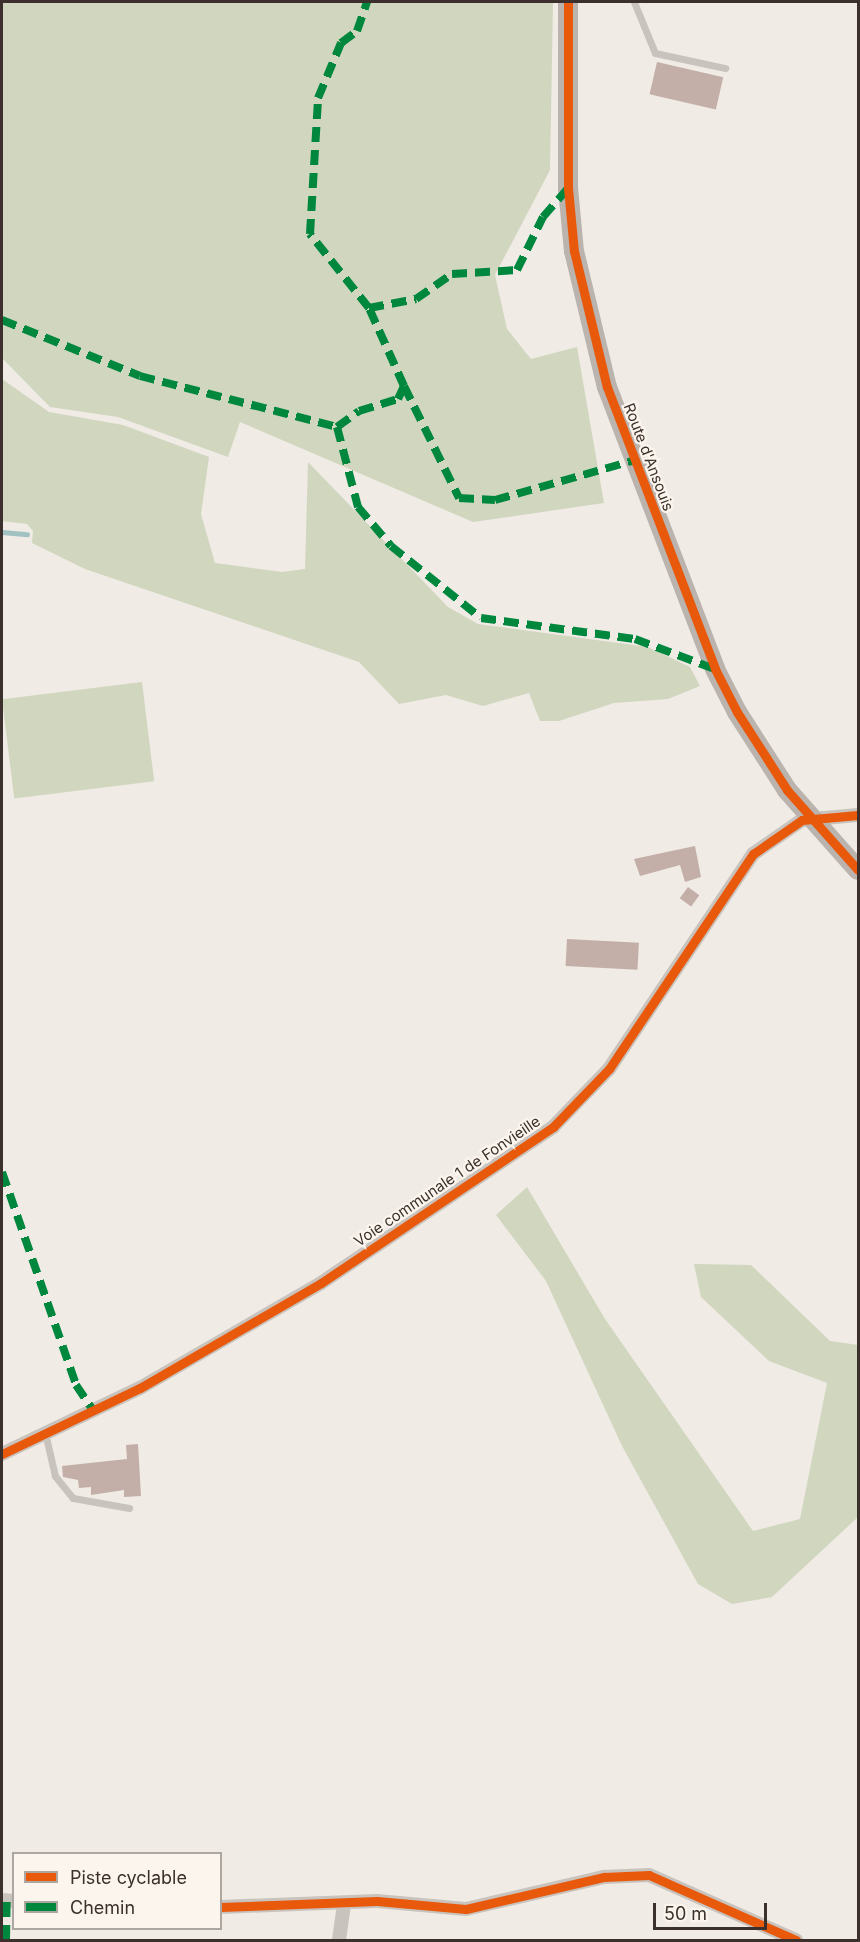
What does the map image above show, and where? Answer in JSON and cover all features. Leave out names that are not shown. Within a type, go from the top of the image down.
[{"type":"street","name":"Route d'Ansouis","points":[[568,2],[568,188],[574,251],[607,387],[715,669],[763,756],[810,818],[858,870]]},
{"type":"street","points":[[810,818],[858,816]]},
{"type":"street","name":"Voie communale 1 de Fonvieille","points":[[2,1454],[46,1437],[321,1283],[553,1127],[609,1069],[753,854],[785,828],[810,818]]},
{"type":"street","points":[[222,1907],[377,1901],[466,1909],[604,1877],[649,1875],[796,1941]]},
{"type":"street","points":[[339,1941],[344,1904]]},
{"type":"lane","points":[[634,2],[655,52],[725,68]]},
{"type":"lane","points":[[46,1437],[55,1476],[73,1498],[129,1508]]},
{"type":"green space","points":[[2,2],[553,2],[550,170],[495,275],[507,329],[531,359],[577,347],[604,503],[473,522],[240,422],[228,457],[118,417],[50,407],[2,358]]},
{"type":"green space","points":[[2,379],[49,412],[123,425],[209,457],[201,514],[215,563],[282,572],[305,569],[308,462],[448,607],[478,624],[648,647],[690,667],[700,686],[668,699],[614,703],[559,721],[540,721],[529,693],[483,706],[446,695],[399,704],[359,662],[85,569],[32,543],[33,531],[27,524],[2,521]]},
{"type":"green space","points":[[142,682],[154,781],[14,798],[2,699]]},
{"type":"green space","points":[[527,1187],[605,1319],[753,1531],[800,1519],[827,1383],[769,1361],[701,1297],[694,1264],[751,1265],[830,1341],[858,1345],[858,1517],[772,1597],[732,1604],[698,1584],[622,1446],[546,1281],[496,1215]]},
{"type":"building","points":[[657,62],[723,77],[716,109],[650,94]]},
{"type":"building","points":[[695,846],[701,877],[685,882],[680,865],[640,876],[634,859]]},
{"type":"building","points":[[688,887],[699,895],[691,907],[680,898]]},
{"type":"building","points":[[567,939],[639,943],[637,970],[566,966]]},
{"type":"building","points":[[138,1444],[141,1496],[124,1497],[124,1490],[91,1495],[91,1487],[79,1488],[78,1480],[63,1477],[62,1466],[127,1459],[126,1445]]},
{"type":"waterway","points":[[2,532],[27,534]]},
{"type":"marked path","points":[[2,320],[140,376],[337,427],[359,411],[398,399],[404,386],[369,308],[310,234],[318,98],[341,43],[357,31],[367,2]]},
{"type":"marked path","points":[[369,308],[416,299],[452,274],[517,270],[543,217],[568,188]]},
{"type":"marked path","points":[[404,386],[459,498],[495,500],[635,460]]},
{"type":"marked path","points":[[337,427],[358,507],[391,546],[481,618],[635,639],[715,669]]},
{"type":"marked path","points":[[2,1172],[76,1385],[94,1412]]},
{"type":"marked path","points":[[6,1940],[7,1901]]},
{"type":"cycle path","points":[[568,2],[568,188],[574,251],[607,387],[715,669],[737,712],[787,790],[858,870]]},
{"type":"cycle path","points":[[2,1454],[140,1388],[321,1283],[553,1127],[609,1069],[753,854],[802,820],[858,815]]},
{"type":"cycle path","points":[[222,1907],[377,1901],[466,1909],[604,1877],[649,1875],[796,1940]]}]
